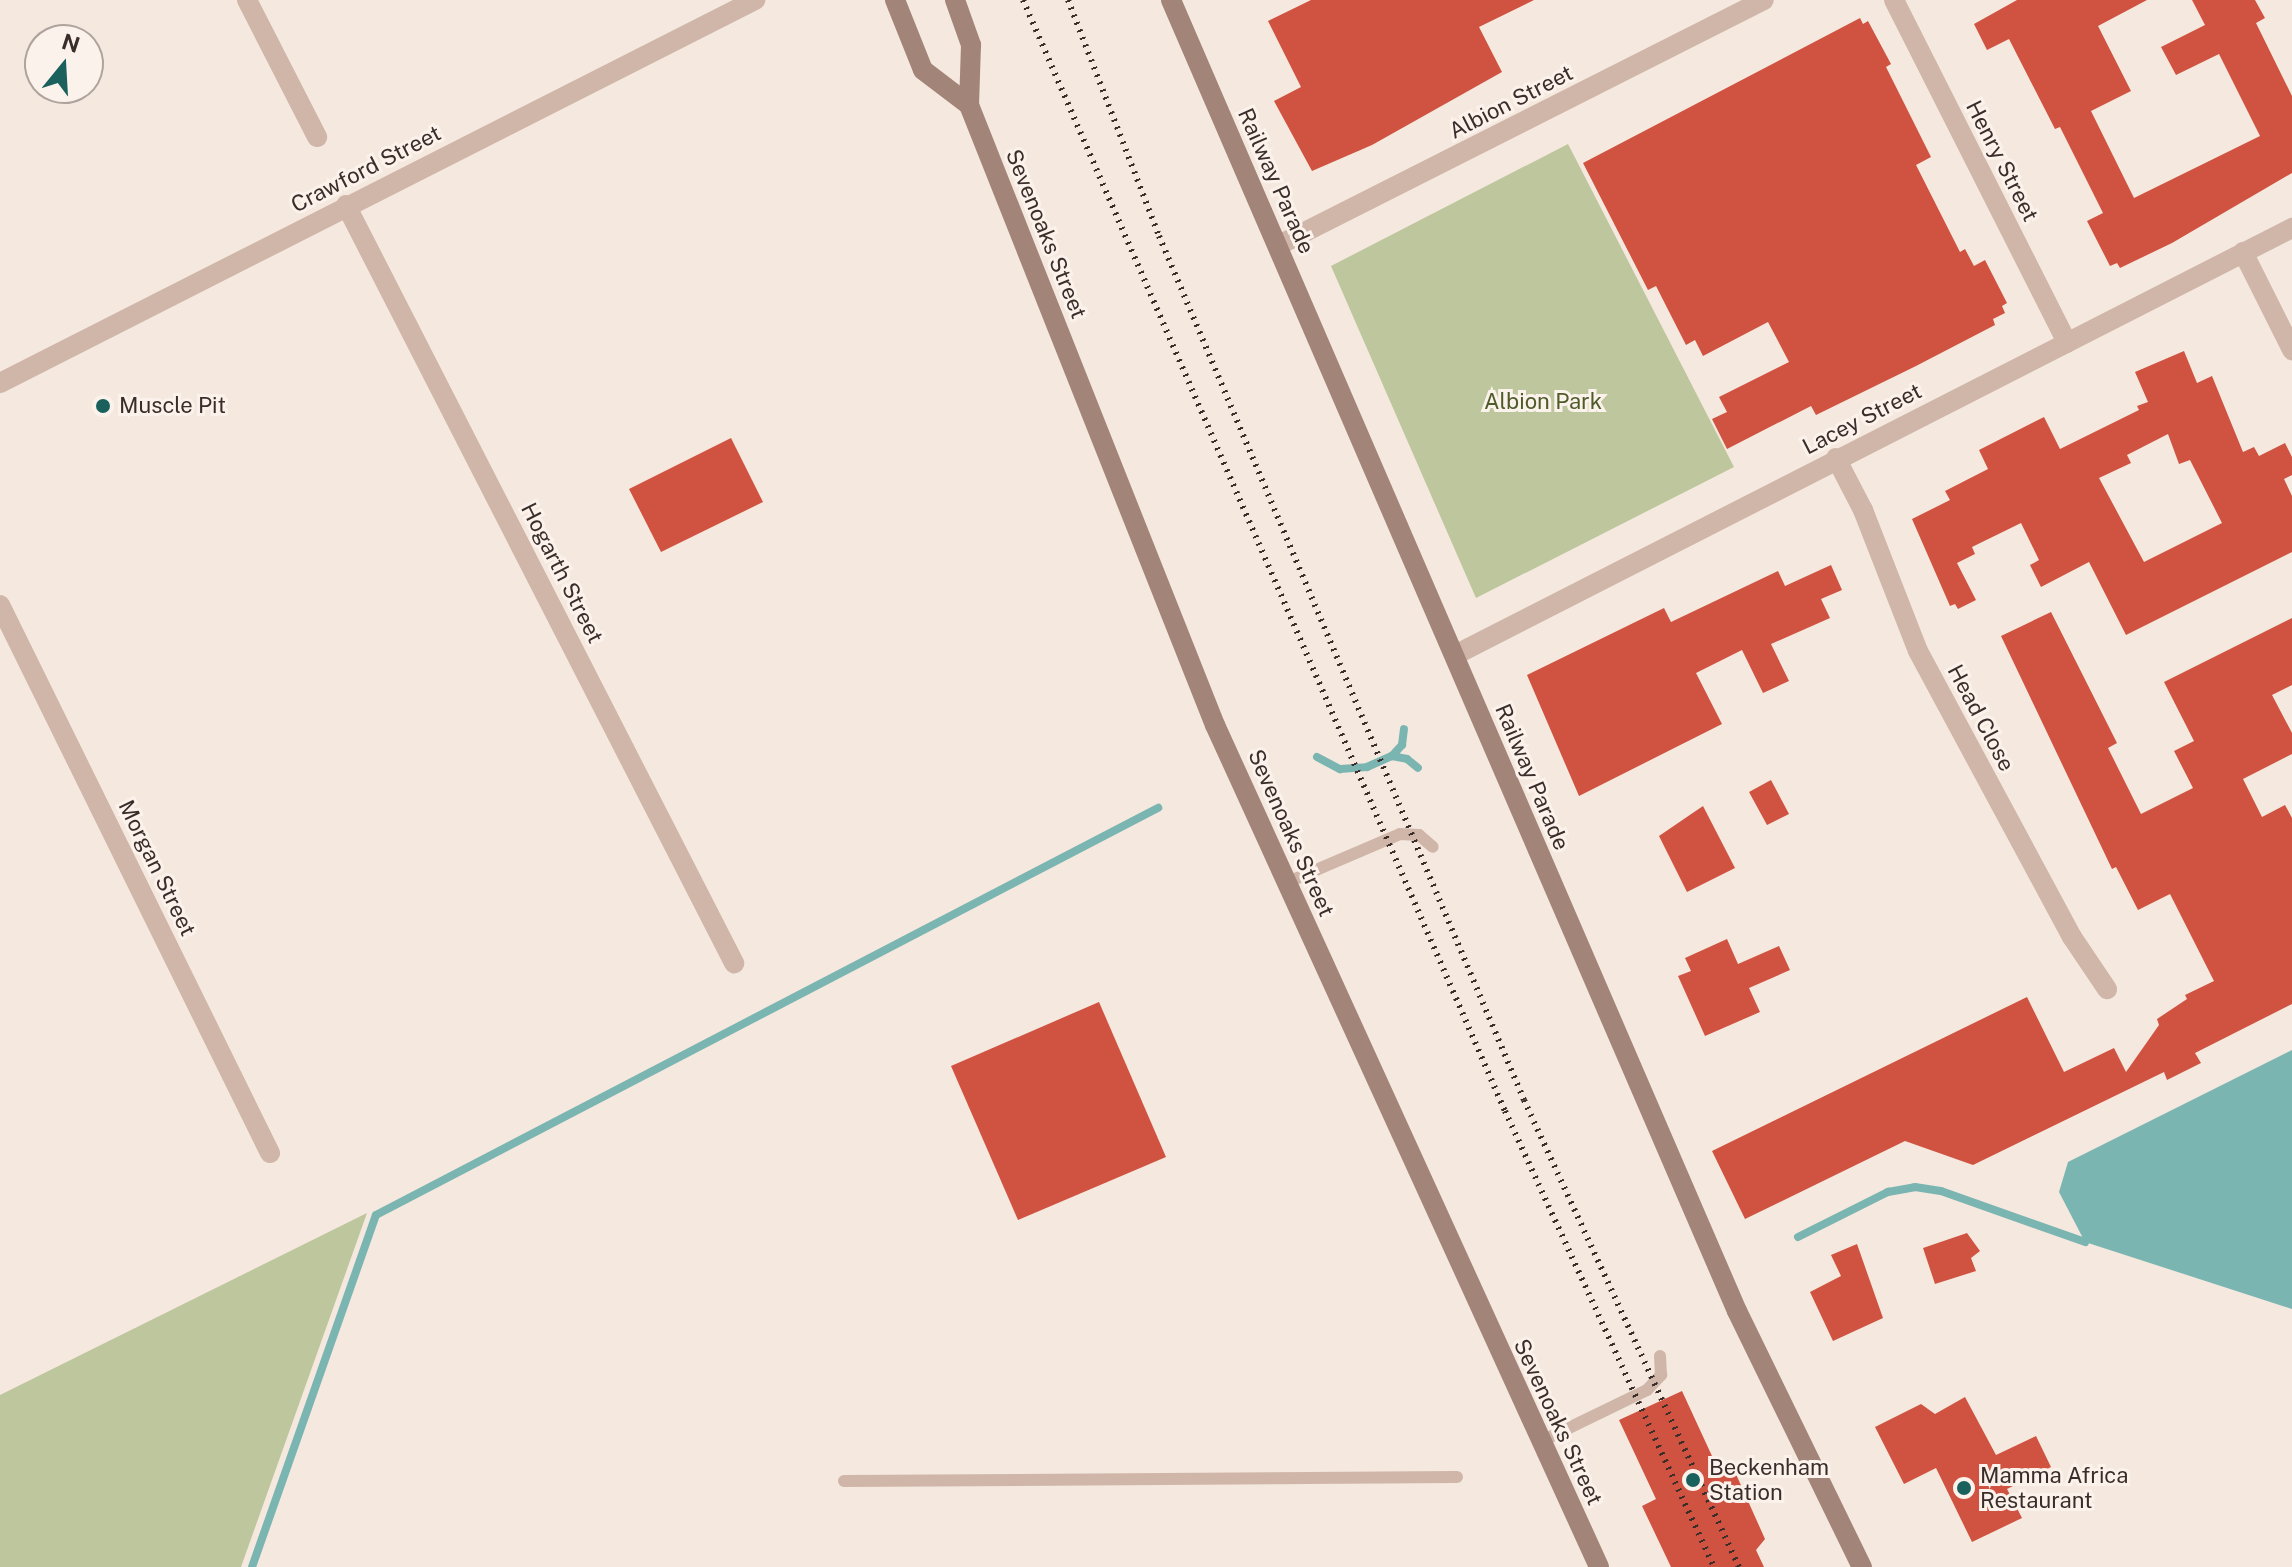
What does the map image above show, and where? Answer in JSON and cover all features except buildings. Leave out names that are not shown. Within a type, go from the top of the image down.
[{"type":"main road","points":[[895,0],[923,70],[969,105]]},
{"type":"main road","name":"Sevenoaks Street","points":[[955,0],[971,45],[969,105],[1215,725],[1475,1303],[1599,1567]]},
{"type":"main road","name":"Railway Parade","points":[[1171,0],[1737,1311],[1862,1567]]},
{"type":"street","points":[[247,0],[317,137]]},
{"type":"street","name":"Crawford Street","points":[[0,383],[755,0]]},
{"type":"street","name":"Albion Street","points":[[1279,245],[1764,0]]},
{"type":"street","name":"Henry Street","points":[[1894,0],[2067,343]]},
{"type":"street","name":"Hogarth Street","points":[[346,205],[734,963]]},
{"type":"street","name":"Lacey Street","points":[[1455,655],[2292,228]]},
{"type":"street","points":[[2243,252],[2292,350]]},
{"type":"street","name":"Head Close","points":[[1836,458],[1863,510],[1918,651],[2072,937],[2107,989]]},
{"type":"street","name":"Morgan Street","points":[[0,605],[270,1153]]},
{"type":"lane","points":[[1288,882],[1400,834],[1419,835],[1433,847]]},
{"type":"lane","points":[[1542,1441],[1647,1390],[1661,1375],[1660,1356]]},
{"type":"lane","points":[[844,1481],[1457,1477]]},
{"type":"green space","name":"Albion Park","points":[[1568,144],[1734,467],[1476,598],[1331,266]]},
{"type":"green space","points":[[367,1213],[241,1567],[0,1567],[0,1395]]},
{"type":"water","points":[[2292,1050],[2292,1309],[2085,1242],[2059,1192],[2068,1162]]},
{"type":"waterway","points":[[1392,756],[1402,745],[1404,729]]},
{"type":"waterway","points":[[1317,757],[1340,769],[1367,767],[1392,756],[1407,759],[1418,768]]},
{"type":"waterway","points":[[252,1567],[376,1215],[1158,808]]},
{"type":"waterway","points":[[1798,1237],[1888,1192],[1915,1187],[1941,1191],[2085,1242]]},
{"type":"railway","points":[[1023,0],[1505,1111],[1714,1567]]},
{"type":"railway","points":[[1068,0],[1159,236],[1524,1100],[1739,1567]]},
{"type":"place","name":"Muscle Pit","points":[[103,406]]},
{"type":"place","name":"Beckenham Station","points":[[1693,1480]]},
{"type":"place","name":"Mamma Africa Restaurant","points":[[1964,1488]]}]
